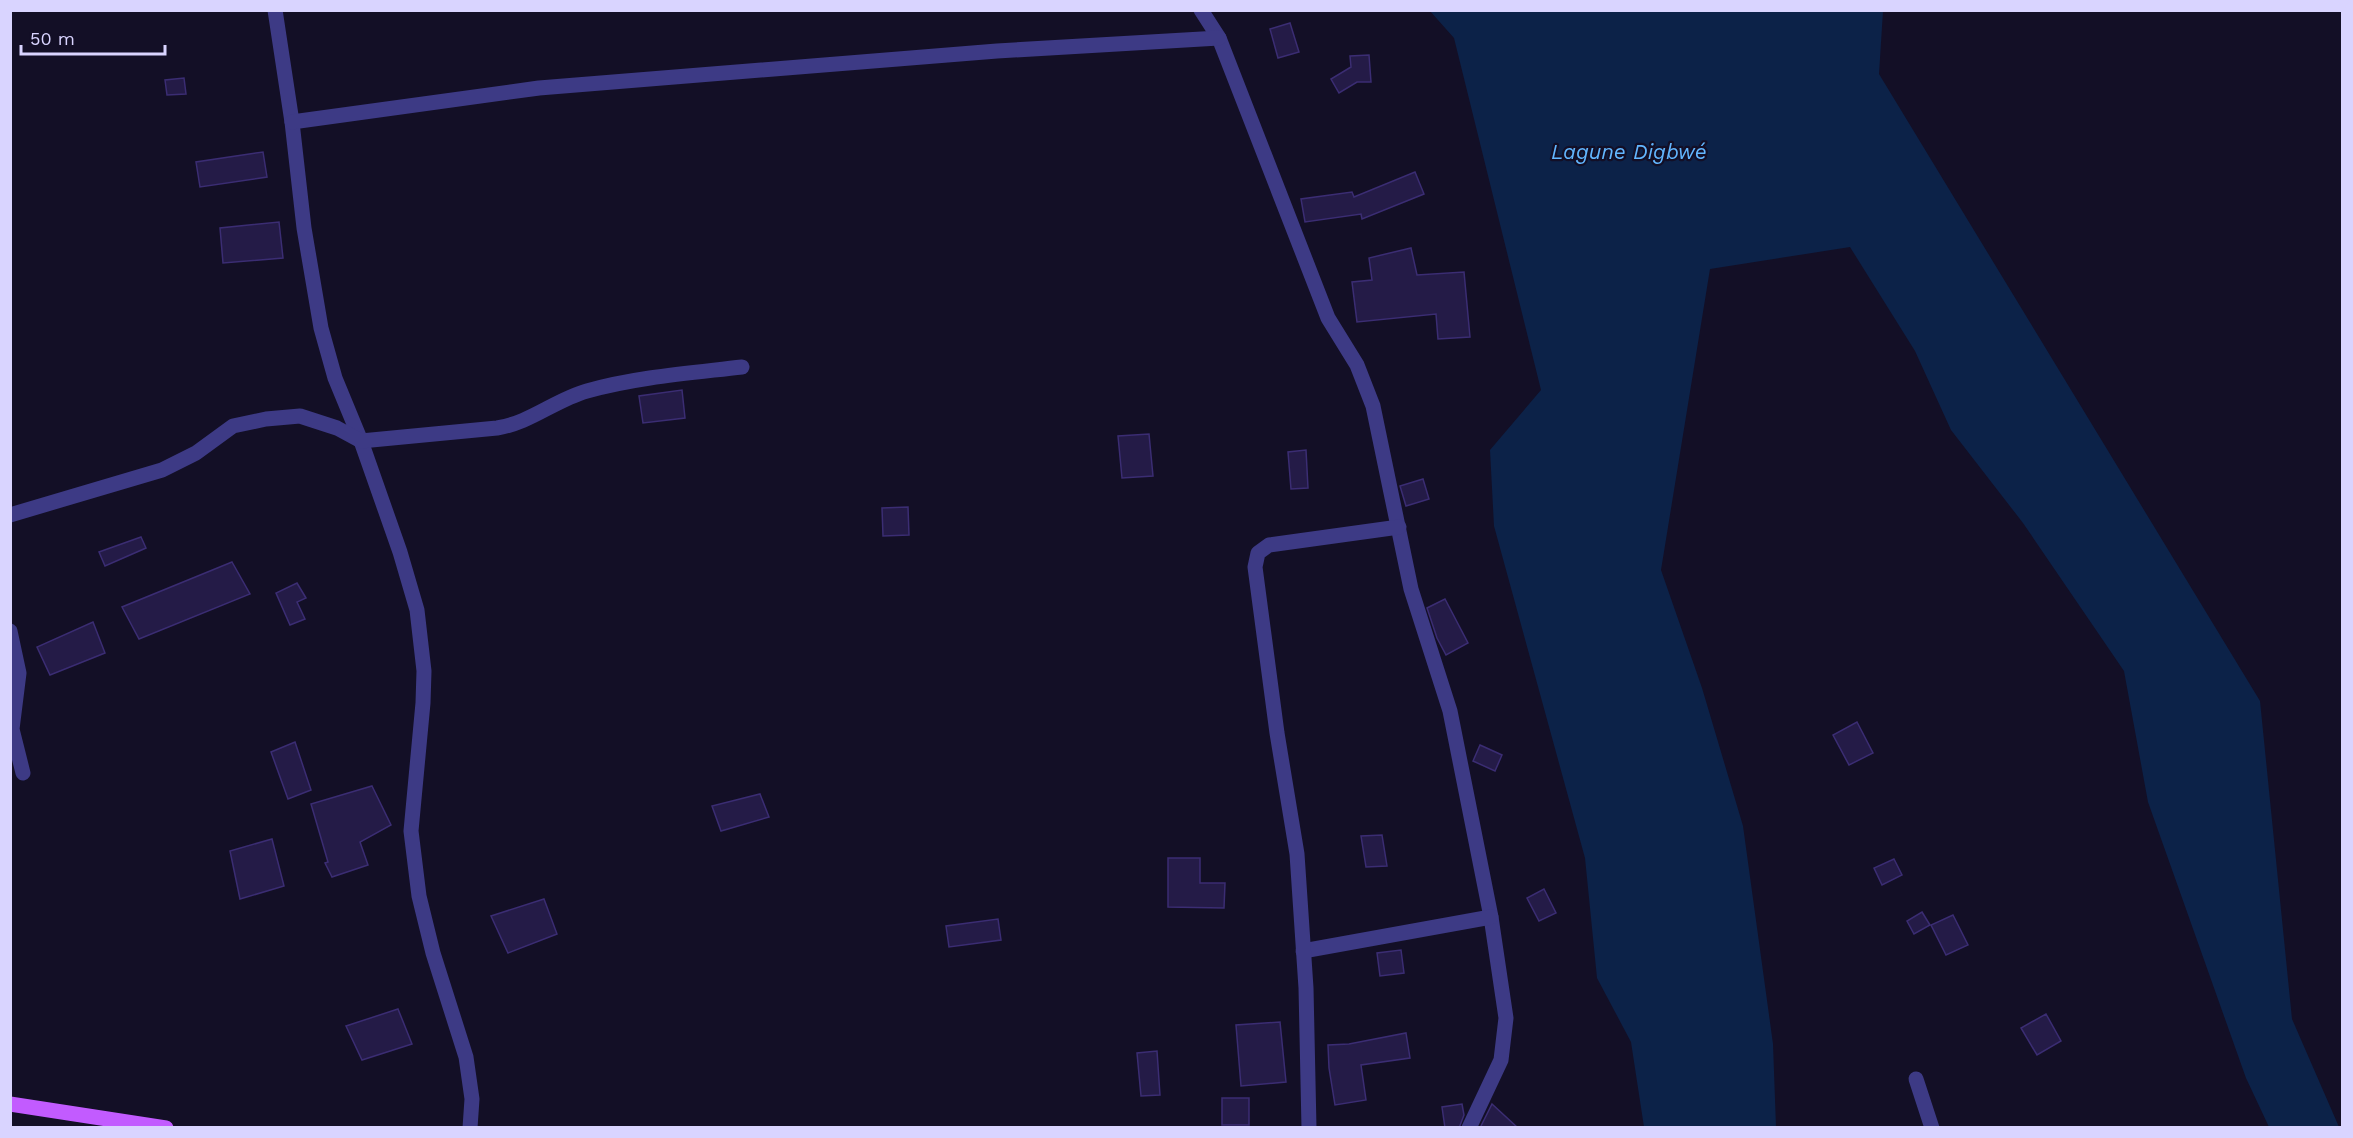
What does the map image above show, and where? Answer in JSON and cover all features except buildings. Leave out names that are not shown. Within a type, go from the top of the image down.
[{"type":"main road","points":[[10,1104],[166,1128]]},
{"type":"street","points":[[274,10],[292,122],[304,228],[321,328],[335,378],[361,441],[400,552],[417,610],[424,670],[411,831],[425,919],[466,1057],[472,1099],[470,1128]]},
{"type":"street","points":[[1202,10],[1219,38],[1328,318],[1358,365],[1373,406],[1411,589],[1450,711],[1491,917],[1506,1018],[1501,1060],[1469,1128]]},
{"type":"street","points":[[292,122],[539,88],[997,51],[1219,38]]},
{"type":"street","points":[[10,515],[162,470],[196,453],[232,426],[300,416],[337,428],[361,441],[515,425],[585,391],[640,380],[742,367]]},
{"type":"street","points":[[1309,1128],[1297,854],[1275,722],[1255,567],[1258,553],[1269,545],[1399,527]]},
{"type":"street","points":[[10,631],[19,673],[12,729],[22,773]]},
{"type":"street","points":[[1303,951],[1491,917]]},
{"type":"street","points":[[1916,1079],[1932,1128]]},
{"type":"water","name":"Lagune Digbwé","points":[[1430,11],[1883,11],[1879,74],[2260,701],[2292,1019],[2339,1127],[2269,1127],[2246,1078],[2148,802],[2124,671],[2023,523],[1951,430],[1915,351],[1850,247],[1710,269],[1661,570],[1702,688],[1743,826],[1773,1044],[1776,1127],[1644,1127],[1631,1042],[1597,978],[1585,858],[1494,526],[1490,450],[1541,390],[1454,38]]}]
